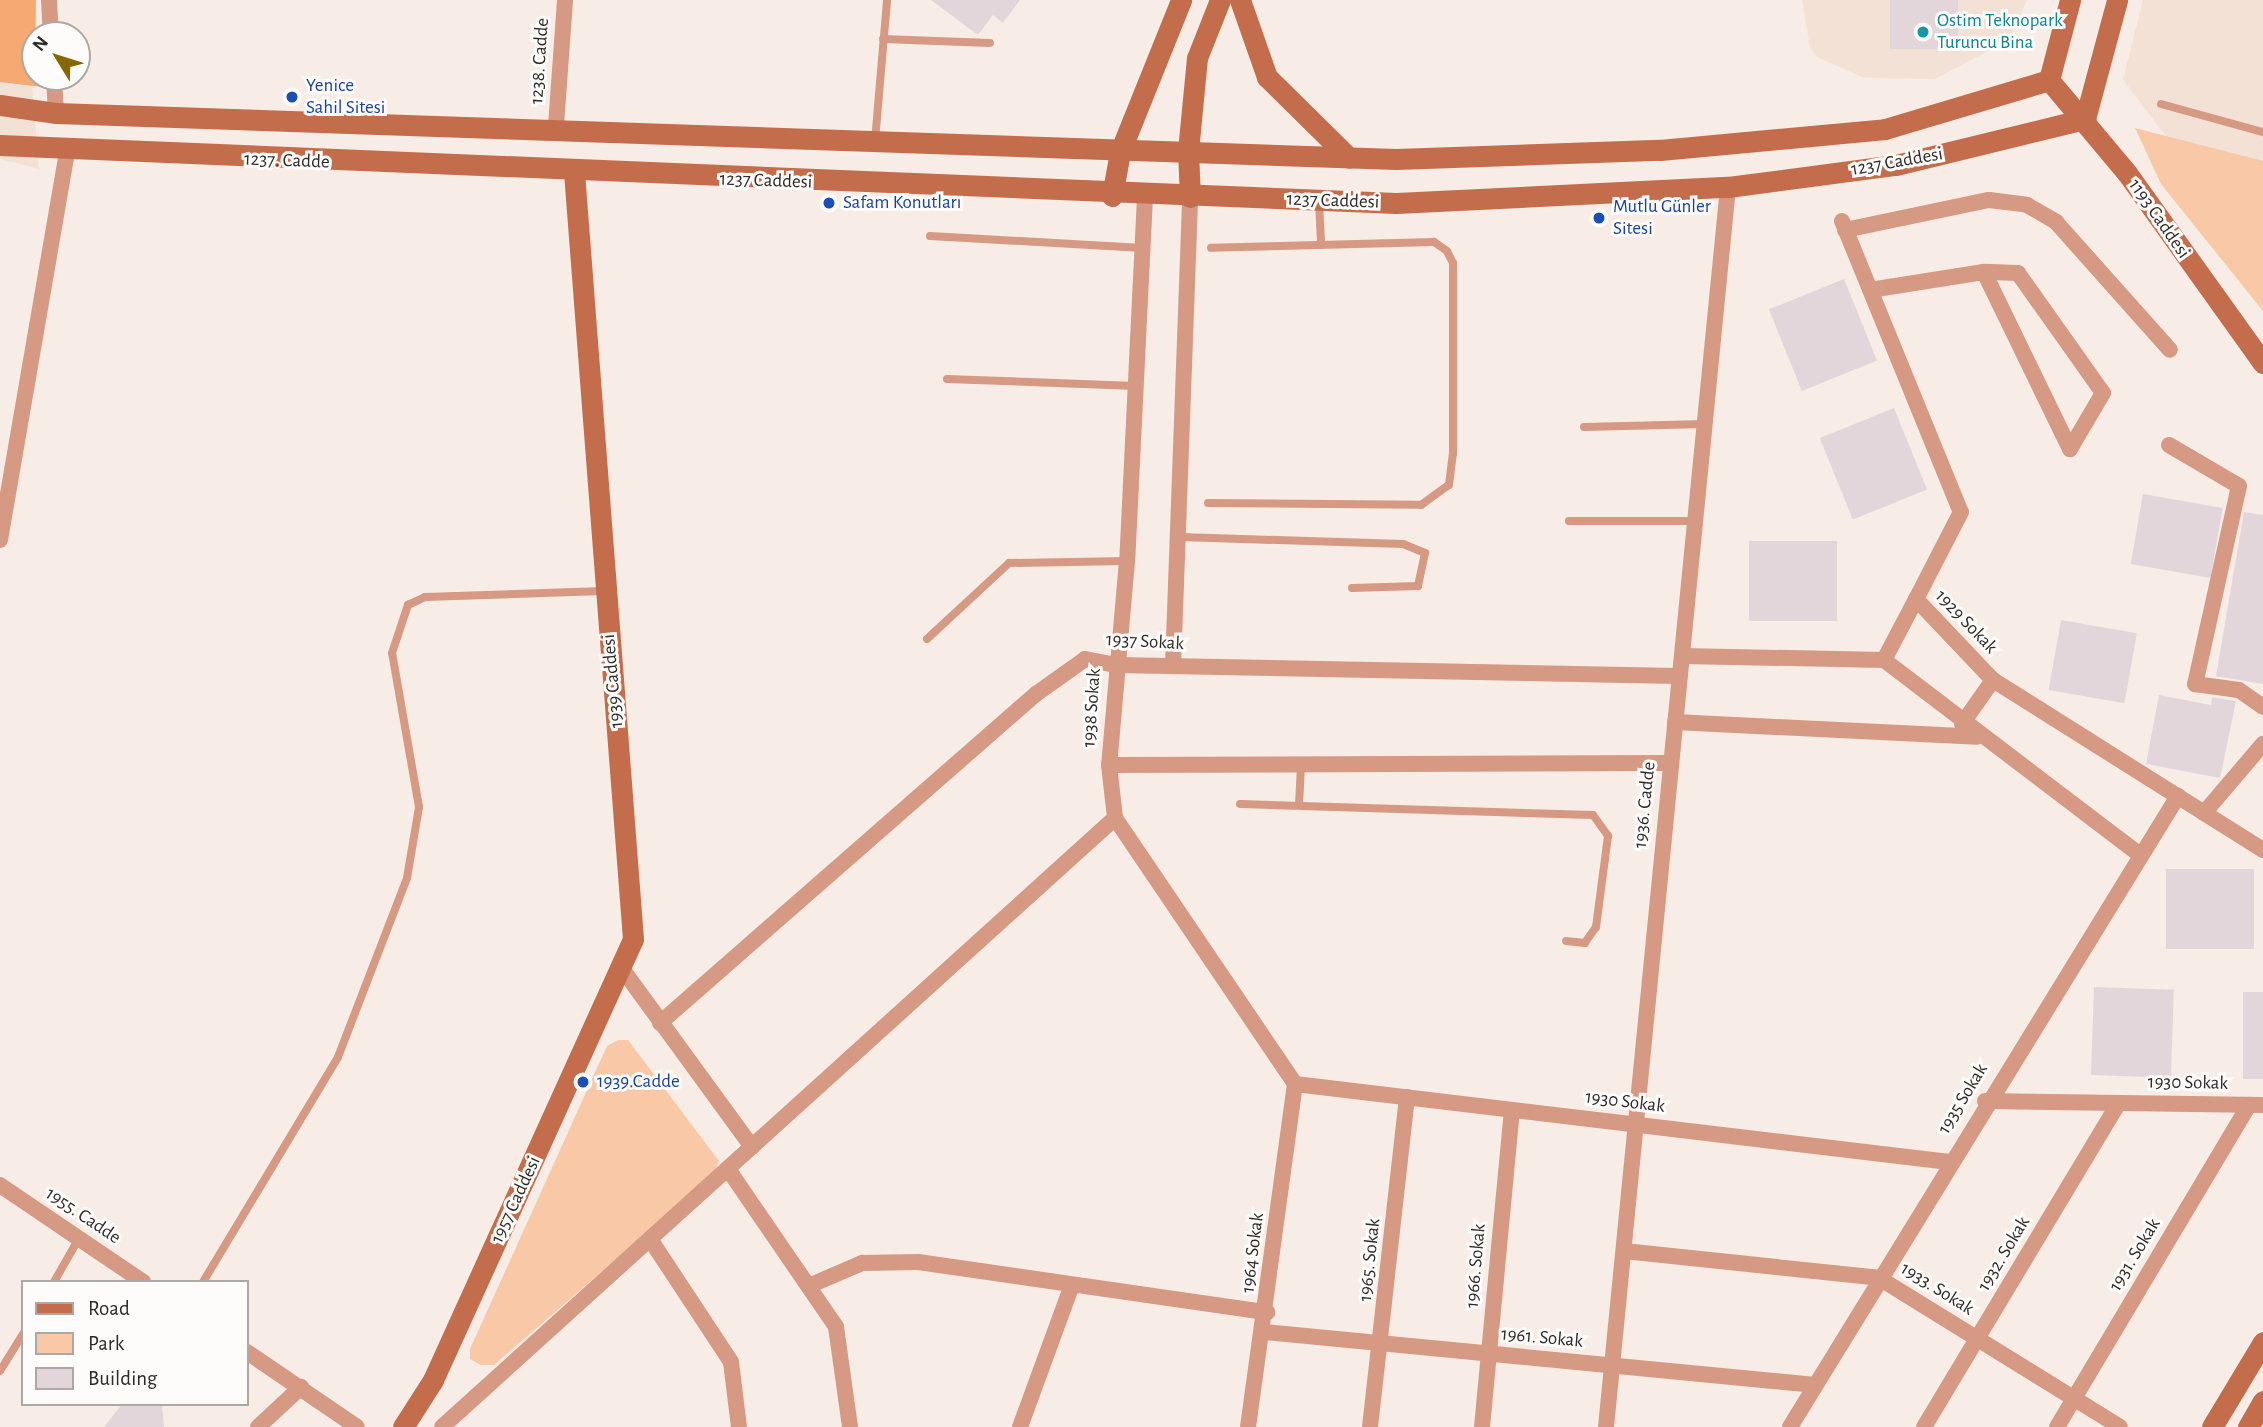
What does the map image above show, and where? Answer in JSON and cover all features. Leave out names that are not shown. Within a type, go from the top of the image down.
[{"type":"street","points":[[49,0],[50,21]]},
{"type":"street","name":"1238. Cadde","points":[[556,126],[565,0]]},
{"type":"street","points":[[1112,195],[1120,152],[1181,0]]},
{"type":"street","points":[[1172,666],[1180,537],[1190,197],[1188,151],[1197,58],[1220,0]]},
{"type":"street","points":[[1240,0],[1267,78],[1349,158]]},
{"type":"street","points":[[2049,80],[2070,0]]},
{"type":"street","points":[[2085,119],[2117,0]]},
{"type":"street","name":"1237 Caddesi","points":[[556,126],[1120,152],[1188,151],[1349,158],[1660,150],[1885,128],[2049,80]]},
{"type":"street","name":"1193 Caddesi","points":[[2049,80],[2085,119],[2263,363]]},
{"type":"street","points":[[55,91],[56,113]]},
{"type":"street","points":[[0,105],[56,113],[556,126]]},
{"type":"street","name":"1237 Caddesi","points":[[574,172],[1145,197],[1319,201],[1663,194],[1896,165],[2085,119]]},
{"type":"street","name":"1237. Cadde","points":[[0,145],[67,152],[574,172]]},
{"type":"street","points":[[0,540],[67,152]]},
{"type":"street","name":"1939 Caddesi","points":[[574,172],[633,929],[623,970]]},
{"type":"street","name":"1936. Cadde","points":[[1606,1427],[1669,763],[1728,187]]},
{"type":"street","name":"1938 Sokak","points":[[1145,197],[1127,561],[1109,765],[1115,818],[1295,1084]]},
{"type":"street","name":"1929 Sokak","points":[[2171,350],[2056,222],[2027,205],[1989,200],[1843,226],[1961,512],[1916,599],[1993,680],[2263,850]]},
{"type":"street","points":[[1870,290],[1984,272],[2018,273],[2103,393],[2070,449],[1984,272]]},
{"type":"street","points":[[2169,444],[2239,486],[2195,684],[2239,690],[2263,707]]},
{"type":"street","points":[[1884,660],[1916,599]]},
{"type":"street","points":[[1682,656],[1884,660],[1977,737],[2141,856]]},
{"type":"street","name":"1937 Sokak","points":[[660,1023],[1036,694],[1085,659],[1116,665],[1678,676]]},
{"type":"street","points":[[1962,724],[1993,680]]},
{"type":"street","points":[[1675,722],[1977,737]]},
{"type":"street","points":[[2204,813],[2263,744]]},
{"type":"street","points":[[1109,765],[1669,763]]},
{"type":"street","name":"1935 Sokak","points":[[1790,1427],[1985,1101],[2178,796]]},
{"type":"street","points":[[442,1427],[1115,818]]},
{"type":"street","points":[[623,970],[752,1147]]},
{"type":"street","name":"1957 Caddesi","points":[[404,1427],[433,1380],[623,970]]},
{"type":"street","name":"1930 Sokak","points":[[1295,1084],[1949,1162]]},
{"type":"street","name":"1964 Sokak","points":[[1248,1427],[1265,1332],[1295,1084]]},
{"type":"street","name":"1965. Sokak","points":[[1370,1427],[1382,1344],[1407,1097]]},
{"type":"street","name":"1930 Sokak","points":[[1985,1101],[2256,1105]]},
{"type":"street","name":"1932. Sokak","points":[[1924,1427],[2119,1103]]},
{"type":"street","name":"1931. Sokak","points":[[2057,1427],[2256,1105]]},
{"type":"street","name":"1966. Sokak","points":[[1482,1427],[1512,1110]]},
{"type":"street","points":[[728,1168],[811,1285],[836,1328],[850,1427]]},
{"type":"street","name":"1955. Cadde","points":[[0,1185],[140,1280]]},
{"type":"street","points":[[650,1239],[731,1362],[739,1427]]},
{"type":"street","name":"1933. Sokak","points":[[1624,1251],[1879,1278],[2120,1427]]},
{"type":"street","points":[[811,1285],[862,1263],[918,1262],[1071,1288],[1267,1312]]},
{"type":"street","points":[[1020,1427],[1071,1288]]},
{"type":"street","name":"1961. Sokak","points":[[1265,1332],[1815,1385]]},
{"type":"street","points":[[2211,1427],[2263,1342]]},
{"type":"street","points":[[248,1353],[357,1427]]},
{"type":"street","points":[[258,1427],[300,1387]]},
{"type":"street","points":[[2248,1427],[2263,1401]]},
{"type":"lane","points":[[875,141],[887,0]]},
{"type":"lane","points":[[883,39],[990,43]]},
{"type":"lane","points":[[2161,104],[2263,132]]},
{"type":"lane","points":[[1319,201],[1321,242]]},
{"type":"lane","points":[[930,236],[1143,248]]},
{"type":"lane","points":[[1208,503],[1421,505],[1449,485],[1453,263],[1447,251],[1434,242],[1321,242],[1211,247]]},
{"type":"lane","points":[[947,379],[1136,386]]},
{"type":"lane","points":[[1584,428],[1705,424]]},
{"type":"lane","points":[[1569,521],[1695,521]]},
{"type":"lane","points":[[1180,537],[1403,544],[1425,553],[1418,586],[1352,588]]},
{"type":"lane","points":[[927,639],[1009,564],[1127,561]]},
{"type":"lane","points":[[204,1280],[338,1057],[407,878],[419,807],[392,653],[408,605],[425,597],[606,591]]},
{"type":"lane","points":[[1298,805],[1301,765]]},
{"type":"lane","points":[[1240,804],[1593,815],[1608,836],[1596,927],[1585,943],[1566,941]]},
{"type":"lane","points":[[55,1280],[79,1238]]},
{"type":"lane","points":[[0,1371],[21,1337]]},
{"type":"shaded area","points":[[0,0],[25,0],[27,21],[21,21],[21,91],[33,91],[39,169],[0,159]]},
{"type":"shaded area","points":[[0,0],[36,0],[36,21],[21,21],[21,84],[0,82]]},
{"type":"shaded area","points":[[1802,0],[2027,0],[2009,40],[1935,79],[1864,78],[1817,57],[1810,48]]},
{"type":"shaded area","points":[[2143,0],[2263,0],[2263,262],[2123,80]]},
{"type":"green space","points":[[2135,128],[2263,161],[2263,311],[2161,184]]},
{"type":"green space","points":[[618,1040],[628,1040],[719,1161],[714,1174],[494,1365],[481,1365],[470,1359],[470,1349],[607,1046]]},
{"type":"building","points":[[931,0],[1020,0],[1003,23],[993,15],[978,35]]},
{"type":"building","name":"Ostim Teknopark Turuncu Bina","points":[[1890,0],[1958,0],[1958,49],[1890,49]]},
{"type":"building","points":[[1844,279],[1877,361],[1802,391],[1769,309]]},
{"type":"building","points":[[1894,408],[1927,490],[1853,520],[1820,438]]},
{"type":"building","points":[[2143,494],[2223,508],[2210,578],[2131,564]]},
{"type":"building","points":[[2244,512],[2263,515],[2263,684],[2216,676]]},
{"type":"building","points":[[1749,541],[1837,541],[1837,621],[1749,621]]},
{"type":"building","points":[[2061,620],[2137,633],[2125,703],[2049,690]]},
{"type":"building","points":[[2159,695],[2211,705],[2212,697],[2236,701],[2220,778],[2146,764]]},
{"type":"building","points":[[2166,869],[2254,869],[2254,949],[2166,949]]},
{"type":"building","points":[[2094,987],[2174,990],[2171,1078],[2091,1075]]},
{"type":"building","points":[[2243,992],[2263,992],[2263,1079],[2243,1079]]},
{"type":"building","points":[[120,1406],[162,1406],[164,1427],[104,1427]]},
{"type":"place","name":"Ostim Teknopark Turuncu Bina","points":[[1923,32]]},
{"type":"place","name":"Yenice Sahil Sitesi","points":[[292,97]]},
{"type":"place","name":"Safam Konutları","points":[[829,203]]},
{"type":"place","name":"Mutlu Günler Sitesi","points":[[1599,218]]},
{"type":"place","name":"1939.Cadde","points":[[583,1082]]}]
